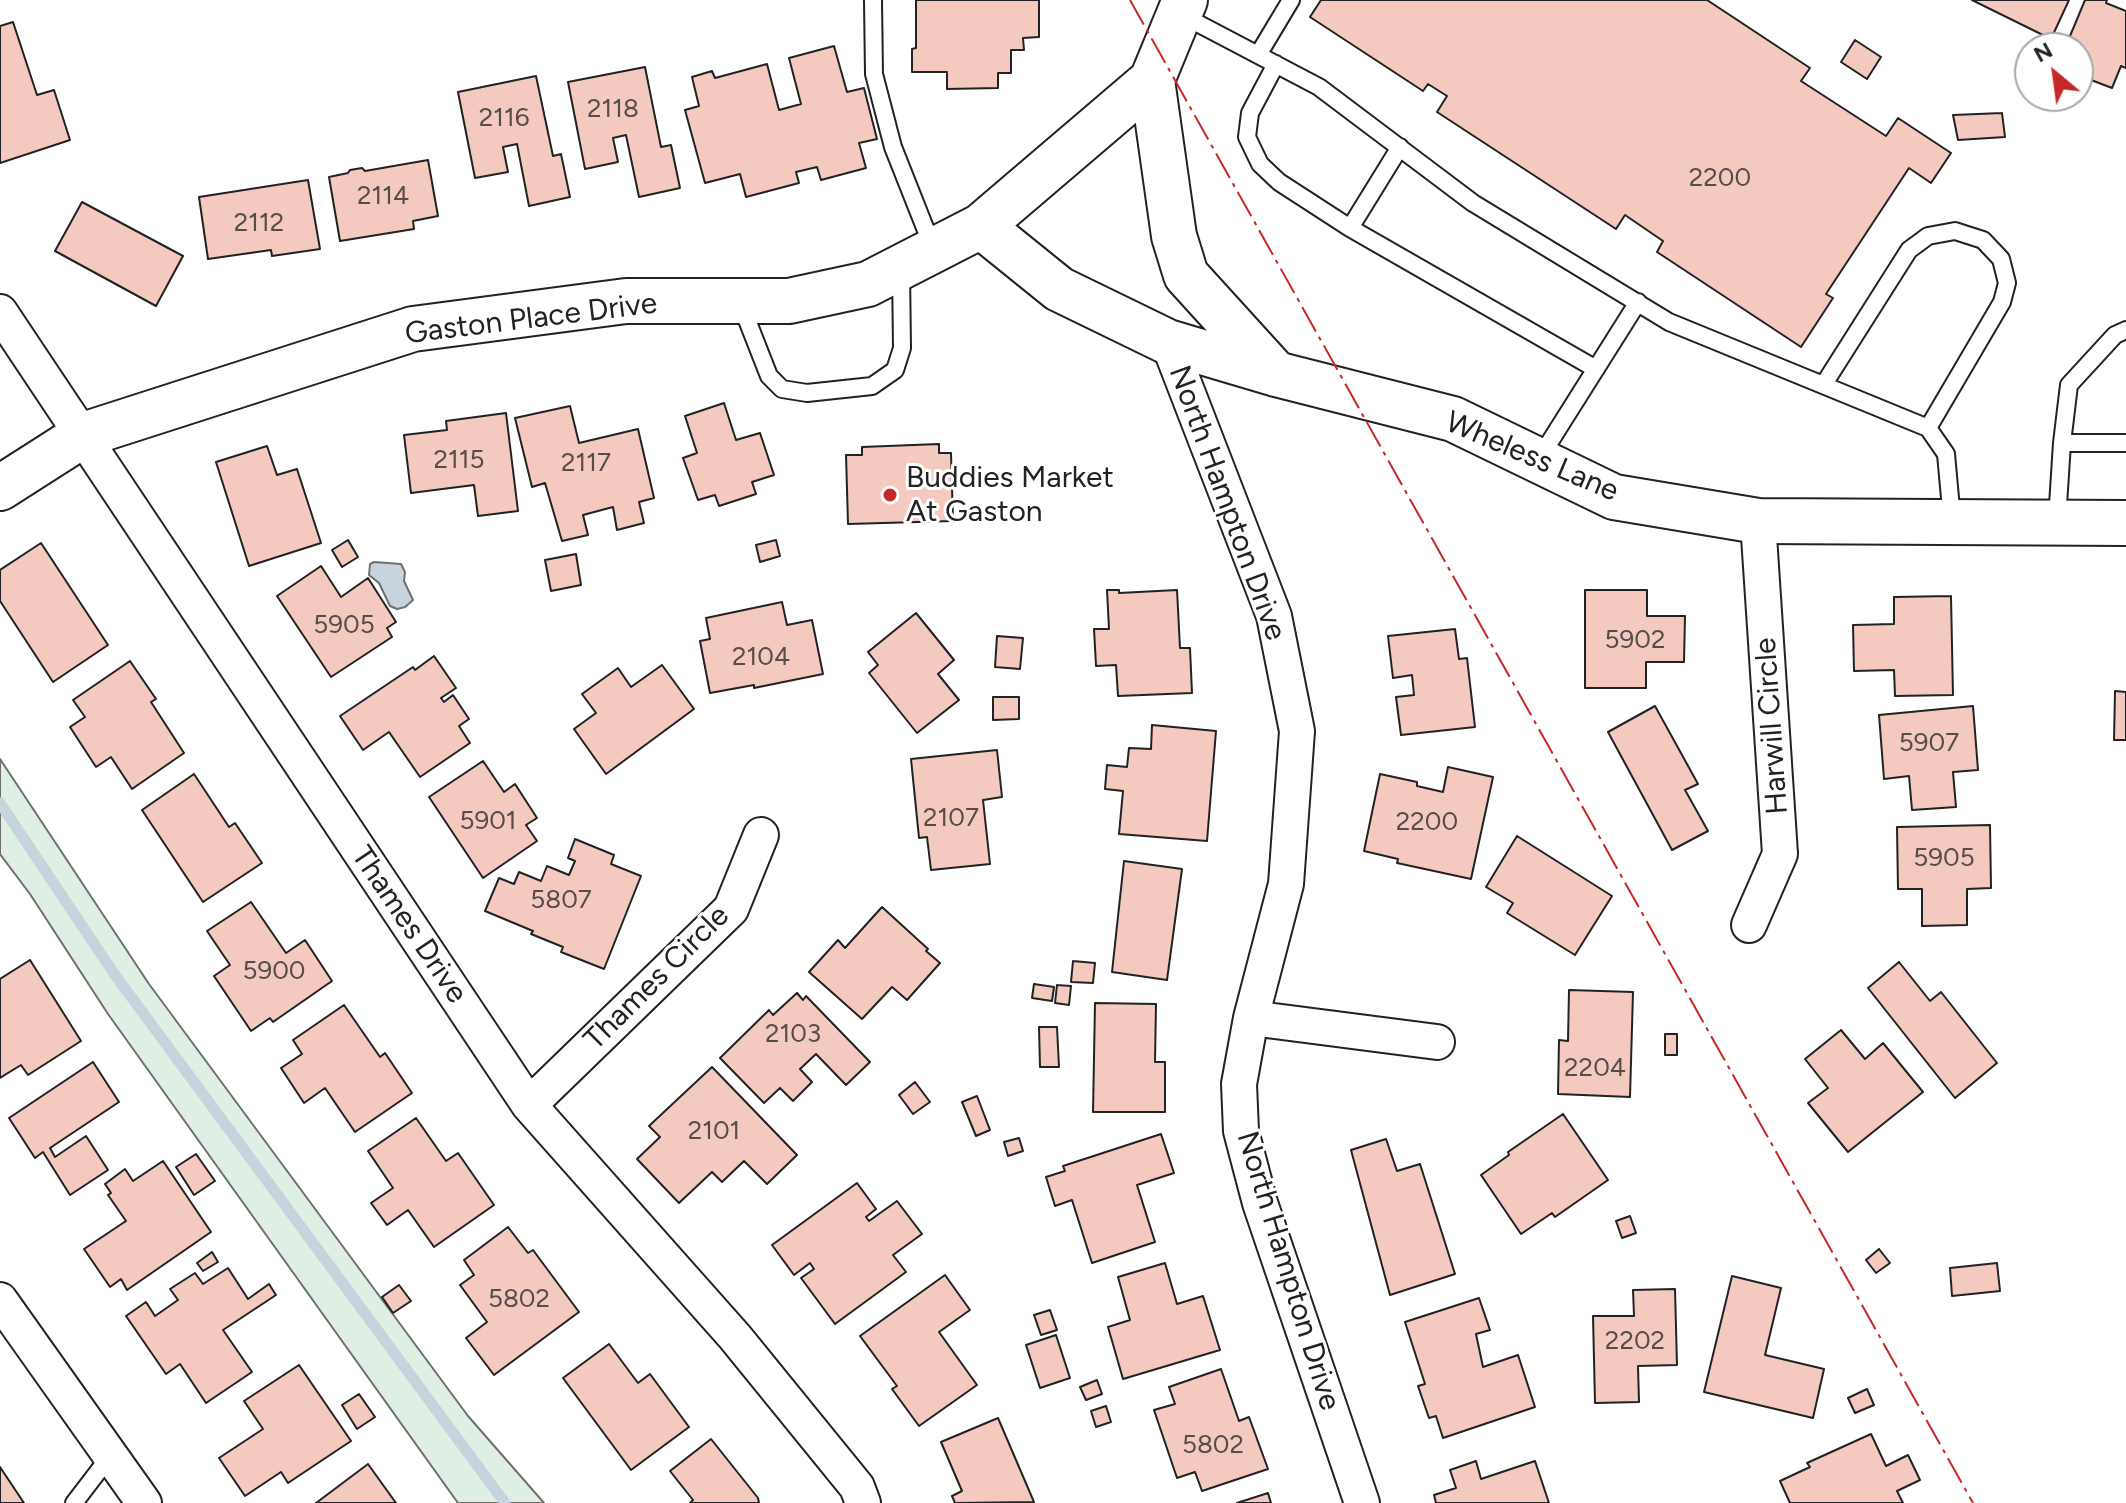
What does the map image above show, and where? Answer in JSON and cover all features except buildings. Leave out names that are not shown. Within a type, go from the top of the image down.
[{"type":"street","points":[[981,226],[1152,80],[1182,7]]},
{"type":"street","points":[[1152,80],[1174,236],[1186,275],[1276,374]]},
{"type":"street","name":"Gaston Place Drive","points":[[0,488],[83,435],[413,329],[626,301],[789,301],[868,284],[981,226]]},
{"type":"street","name":"Wheless Lane","points":[[981,226],[1059,289],[1168,342],[1276,374],[1453,419],[1614,497],[1758,521],[2126,523]]},
{"type":"street","name":"Thames Drive","points":[[0,312],[529,1105],[735,1337],[857,1487],[863,1503]]},
{"type":"street","name":"North Hampton Drive","points":[[1168,342],[1274,616],[1297,731],[1286,884],[1251,1018],[1239,1084],[1241,1131],[1260,1203],[1362,1503]]},
{"type":"street","name":"Harwill Circle","points":[[1749,925],[1780,854],[1758,521]]},
{"type":"street","name":"Thames Circle","points":[[529,1105],[731,909],[761,835]]},
{"type":"street","points":[[1251,1018],[1437,1042]]},
{"type":"street","points":[[5,1317],[144,1503]]},
{"type":"lane","points":[[740,301],[769,376],[782,389],[807,393],[872,386],[895,370],[902,348],[917,259],[874,74],[873,0]]},
{"type":"lane","points":[[1258,55],[1291,0]]},
{"type":"lane","points":[[1182,7],[1258,55],[1319,87],[1473,203],[1669,322],[1928,428],[1946,454],[1952,522]]},
{"type":"lane","points":[[1276,64],[1250,113],[1247,137],[1260,164],[1279,182],[1350,228],[1596,369]]},
{"type":"lane","points":[[1350,228],[1400,147]]},
{"type":"lane","points":[[1824,384],[1909,250],[1928,236],[1955,231],[1983,240],[2001,259],[2007,283],[2002,302],[1928,428]]},
{"type":"lane","points":[[1539,461],[1638,302]]},
{"type":"lane","points":[[2057,523],[2069,385],[2115,335],[2126,330]]},
{"type":"lane","points":[[2062,443],[2126,443]]},
{"type":"lane","points":[[74,1503],[110,1456]]},
{"type":"green space","points":[[0,759],[149,984],[468,1416],[544,1503],[458,1503],[108,1014],[30,894],[0,854]]},
{"type":"shaded area","points":[[370,564],[401,564],[405,572],[404,581],[413,600],[405,607],[397,609],[390,606],[379,583],[369,575]]},
{"type":"waterway","points":[[0,803],[115,975],[505,1503]]},
{"type":"power","points":[[1130,0],[1973,1503]]},
{"type":"place","name":"Buddies Market At Gaston","points":[[890,495]]}]
